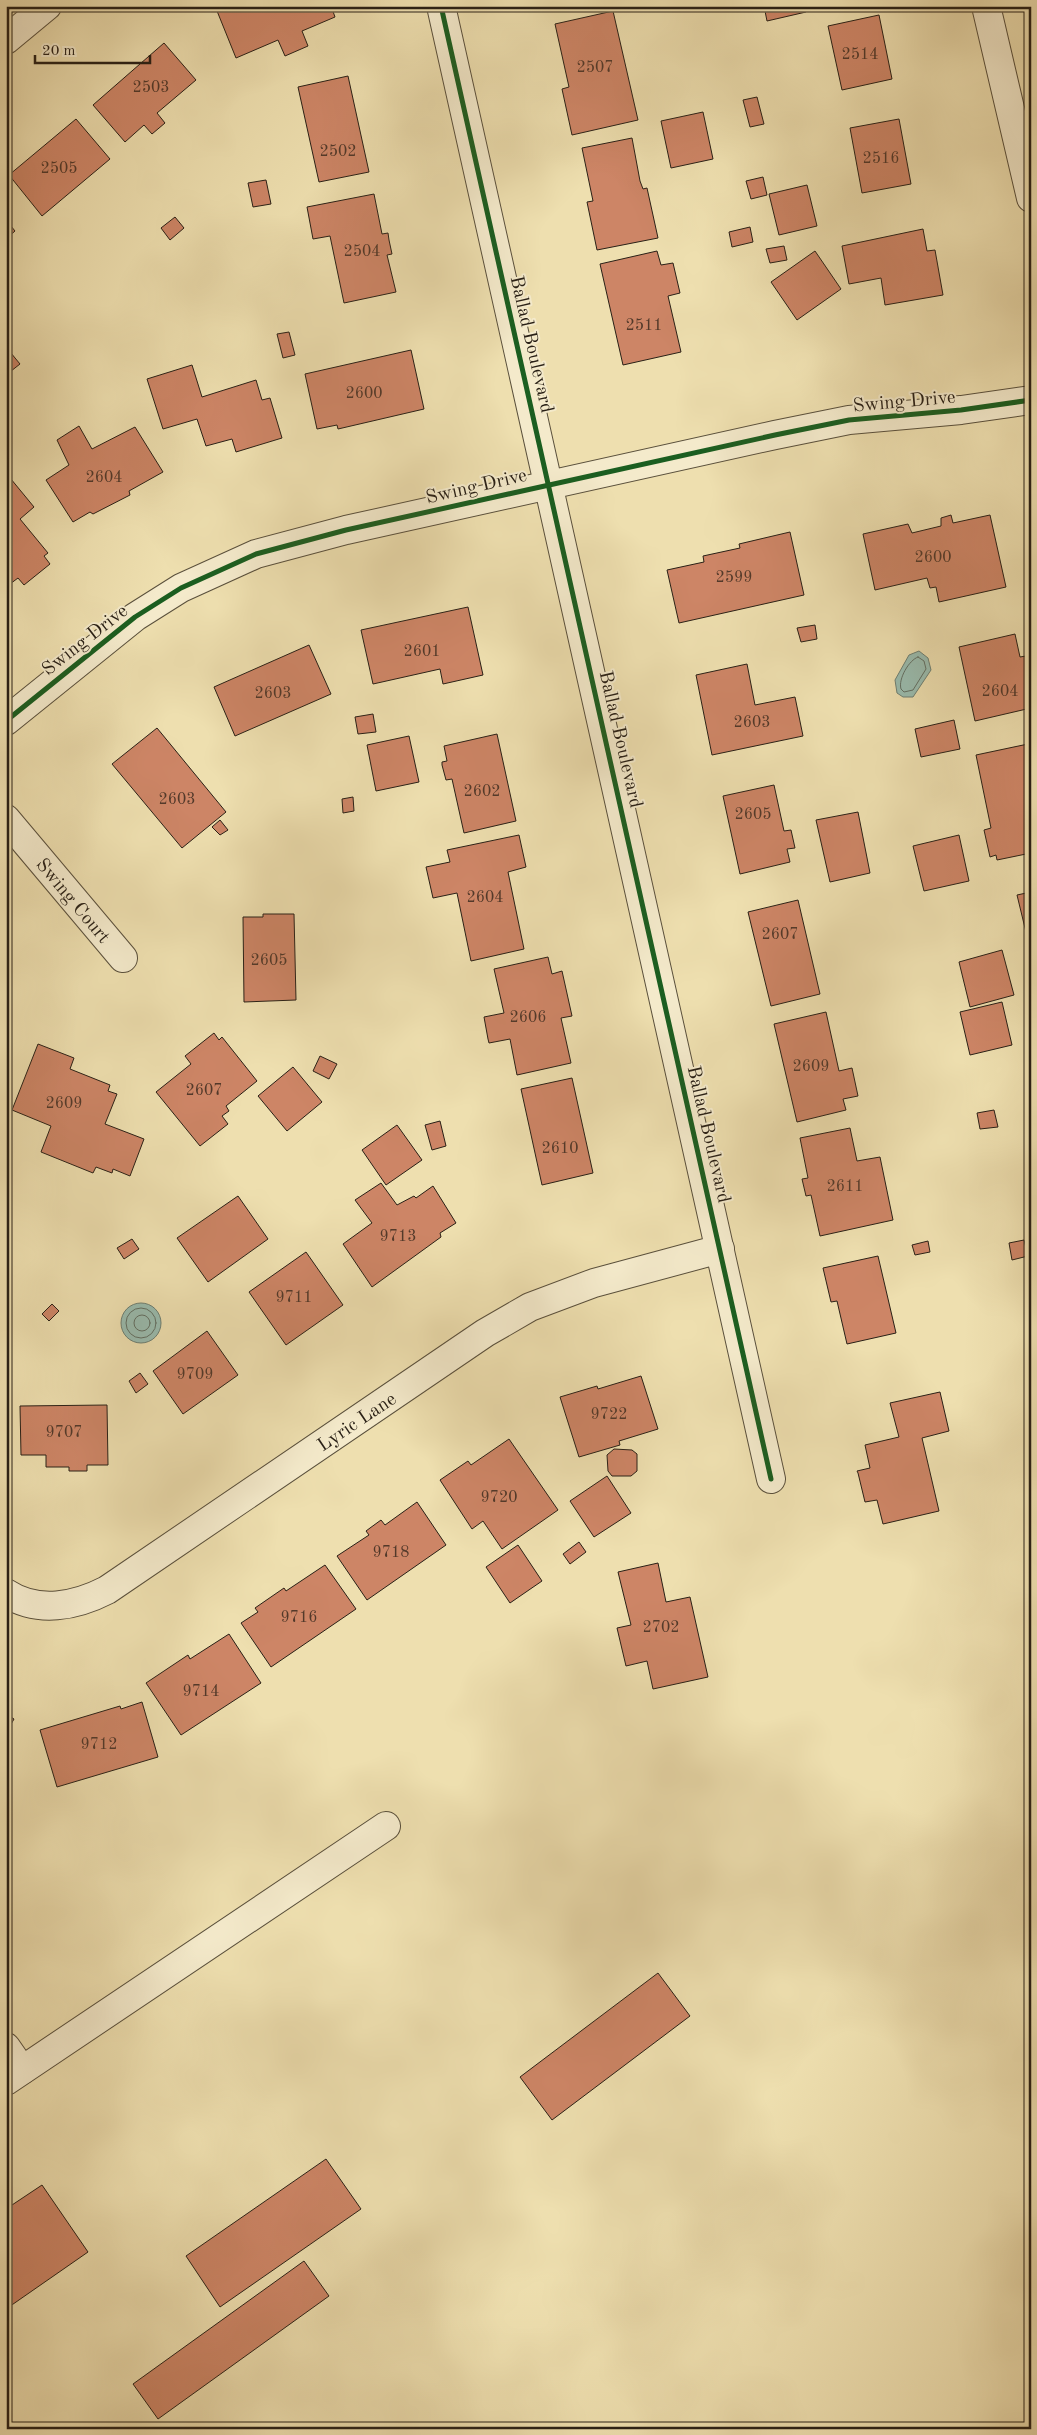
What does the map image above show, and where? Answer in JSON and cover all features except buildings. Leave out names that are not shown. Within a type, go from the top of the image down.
[{"type":"street","points":[[6,40],[47,6]]},
{"type":"street","name":"Ballad Boulevard","points":[[441,6],[550,484],[771,1479]]},
{"type":"street","points":[[986,6],[1031,198]]},
{"type":"street","name":"Swing Drive","points":[[6,721],[135,617],[181,588],[256,554],[346,530],[849,420],[962,410],[1031,400]]},
{"type":"street","name":"Swing Court","points":[[6,819],[122,958]]},
{"type":"street","name":"Lyric Lane","points":[[6,1593],[14,1598],[43,1605],[68,1605],[85,1601],[115,1585],[485,1333],[530,1307],[594,1283],[720,1249]]},
{"type":"street","points":[[6,2047],[14,2075],[386,1826]]},
{"type":"water","points":[[919,651],[928,658],[931,670],[913,697],[903,697],[897,693],[895,680],[909,655]]},
{"type":"water","points":[[141,1303],[155,1309],[161,1323],[155,1337],[141,1343],[127,1337],[121,1323],[127,1309]]},
{"type":"cycle path","points":[[441,6],[771,1479]]},
{"type":"cycle path","points":[[6,721],[135,617],[181,588],[256,554],[346,530],[849,420],[961,410],[1031,400]]}]
